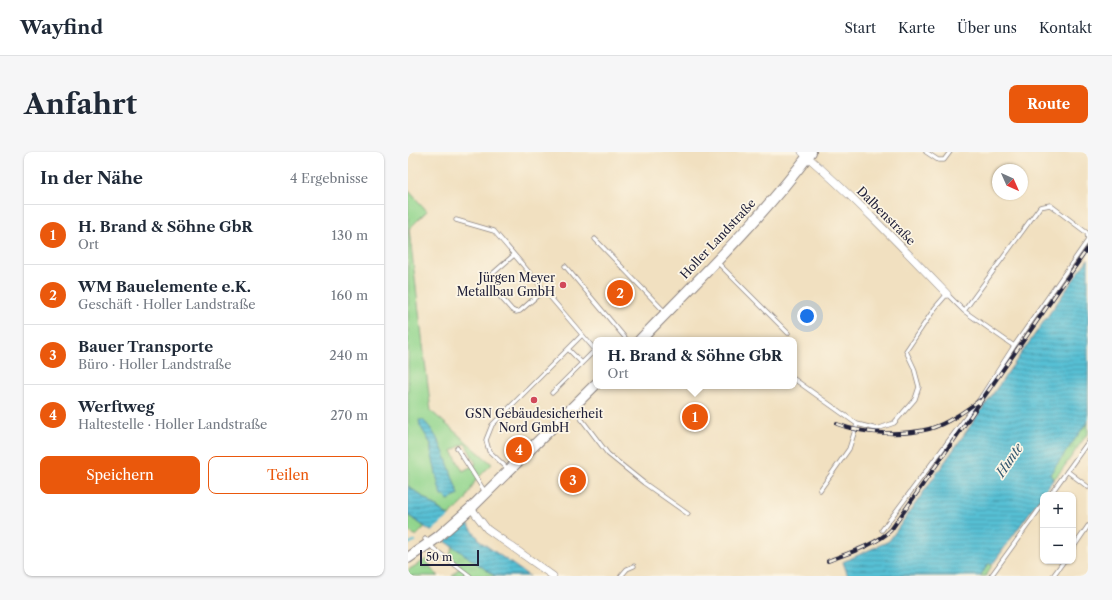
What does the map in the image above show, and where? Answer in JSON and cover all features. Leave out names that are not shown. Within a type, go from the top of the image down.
[{"type":"main road","name":"Holler Landstraße","points":[[643,337],[760,215],[807,154]]},
{"type":"main road","points":[[408,558],[427,542],[438,537],[471,508],[593,387]]},
{"type":"street","name":"Dalbenstraße","points":[[807,154],[860,205],[947,294]]},
{"type":"street","points":[[471,508],[487,529],[554,576]]},
{"type":"lane","points":[[926,152],[938,160],[944,160],[950,152]]},
{"type":"lane","points":[[882,530],[979,400],[1014,346],[1088,240],[1087,233],[1050,205],[1040,207],[964,311]]},
{"type":"lane","points":[[456,220],[494,231],[593,348]]},
{"type":"lane","points":[[595,239],[666,313]]},
{"type":"lane","points":[[514,254],[490,276],[487,280],[488,283],[512,310],[516,312],[520,311],[544,290]]},
{"type":"lane","points":[[716,261],[788,333]]},
{"type":"lane","points":[[565,266],[624,337]]},
{"type":"lane","points":[[797,381],[857,424],[877,429],[894,423],[915,399],[919,386],[914,368],[906,351],[935,308],[947,294],[964,311],[1014,346]]},
{"type":"lane","points":[[509,469],[489,451],[486,440],[492,425],[582,335]]},
{"type":"lane","points":[[568,349],[582,363]]},
{"type":"lane","points":[[552,393],[593,354]]},
{"type":"lane","points":[[573,408],[608,454],[688,514]]},
{"type":"lane","points":[[820,490],[849,449],[857,424]]},
{"type":"lane","points":[[1052,492],[1088,442]]},
{"type":"lane","points":[[457,448],[486,492]]},
{"type":"lane","points":[[1067,471],[1088,486]]},
{"type":"lane","points":[[991,576],[1040,508]]},
{"type":"lane","points":[[1076,544],[1088,526]]},
{"type":"lane","points":[[427,542],[470,576]]},
{"type":"lane","points":[[1053,576],[1062,564]]},
{"type":"lane","points":[[621,576],[627,569],[634,566]]},
{"type":"green space","points":[[408,190],[427,211],[409,229],[431,411],[492,464],[475,481],[465,501],[449,516],[408,486]],"holes":[[[427,438],[439,442],[459,495],[448,500],[431,451],[431,444]],[[465,443],[476,464],[463,471],[452,451]]]},
{"type":"green space","points":[[1088,421],[1088,433],[1053,480],[1049,474]]},
{"type":"green space","points":[[408,515],[425,527],[416,536],[408,531]]},
{"type":"green space","points":[[453,546],[495,576],[452,576],[461,566],[453,560],[450,554]]},
{"type":"green space","points":[[427,559],[432,570],[439,576],[408,576],[408,570]]},
{"type":"green space","points":[[989,563],[992,565],[986,576],[980,576]]},
{"type":"water","name":"Hunte","points":[[1088,259],[1088,421],[1050,474],[1053,480],[1044,492],[1040,492],[1040,498],[992,565],[989,563],[980,576],[848,576],[843,562],[889,541]]},
{"type":"water","points":[[419,420],[423,420],[436,436],[441,445],[459,495],[448,500],[445,496],[441,496],[431,451],[431,444],[420,426]]},
{"type":"water","points":[[408,486],[463,527],[467,523],[481,542],[529,576],[495,576],[408,515]]},
{"type":"pier","points":[[451,515],[464,525],[444,542],[431,532]]},
{"type":"waterway","points":[[408,544],[414,541]]},
{"type":"railway","points":[[828,561],[870,544],[891,530],[1088,248]]},
{"type":"railway","points":[[837,424],[870,432],[907,433],[936,427],[949,421],[980,400]]},
{"type":"place","name":"Jürgen Meyer Metallbau GmbH","points":[[563,285]]},
{"type":"place","name":"WM Bauelemente e.K.","points":[[620,293]]},
{"type":"place","name":"GSN Gebäudesicherheit Nord GmbH","points":[[534,400]]},
{"type":"place","name":"H. Brand & Söhne GbR","points":[[695,417]]},
{"type":"place","name":"Werftweg","points":[[519,450]]},
{"type":"place","name":"Bauer Transporte","points":[[573,480]]}]
